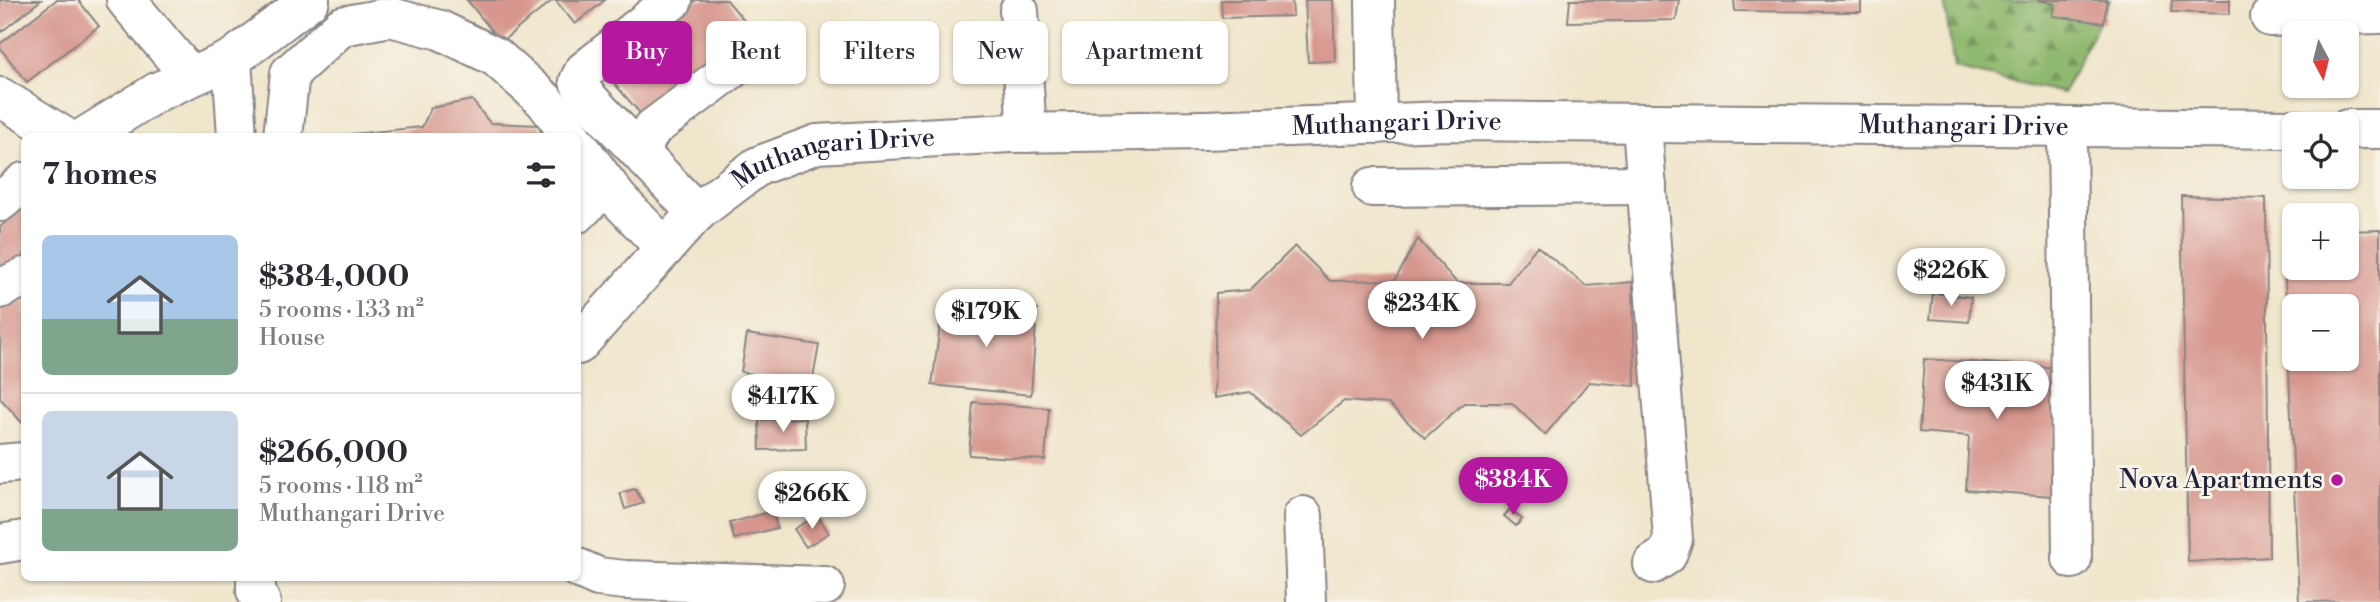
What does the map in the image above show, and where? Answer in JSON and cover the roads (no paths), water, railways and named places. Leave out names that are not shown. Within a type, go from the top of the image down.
[{"type":"street","points":[[126,0],[191,77]]},
{"type":"street","points":[[91,133],[158,92],[232,59],[310,0]]},
{"type":"street","points":[[673,0],[584,71],[579,81],[584,94],[697,213]]},
{"type":"street","points":[[1375,0],[1377,124]]},
{"type":"street","points":[[1019,11],[1027,132]]},
{"type":"street","points":[[2270,17],[2380,14]]},
{"type":"street","points":[[283,133],[290,73],[342,26],[390,17],[440,30],[496,57],[544,100],[569,133]]},
{"type":"street","points":[[232,59],[237,133]]},
{"type":"street","points":[[643,155],[645,141],[653,128],[712,84]]},
{"type":"street","points":[[0,97],[58,133]]},
{"type":"street","name":"Muthangari Drive","points":[[581,342],[697,213],[758,166],[817,144],[1027,132],[1205,130],[1447,121],[2282,129]]},
{"type":"street","points":[[1642,124],[1674,539],[1667,555],[1653,564]]},
{"type":"street","points":[[2067,127],[2072,559]]},
{"type":"street","points":[[2359,129],[2380,129]]},
{"type":"street","points":[[581,149],[607,184],[665,248]]},
{"type":"street","points":[[0,202],[21,184]]},
{"type":"street","points":[[581,210],[607,184]]},
{"type":"street","points":[[1371,187],[1647,185]]},
{"type":"street","points":[[0,289],[21,278]]},
{"type":"street","points":[[0,464],[21,462]]},
{"type":"street","points":[[1303,516],[1306,602]]},
{"type":"street","points":[[0,544],[21,540]]},
{"type":"street","points":[[581,569],[598,577],[625,580],[825,586]]},
{"type":"place","name":"Nova Apartments","points":[[2337,480]]}]
